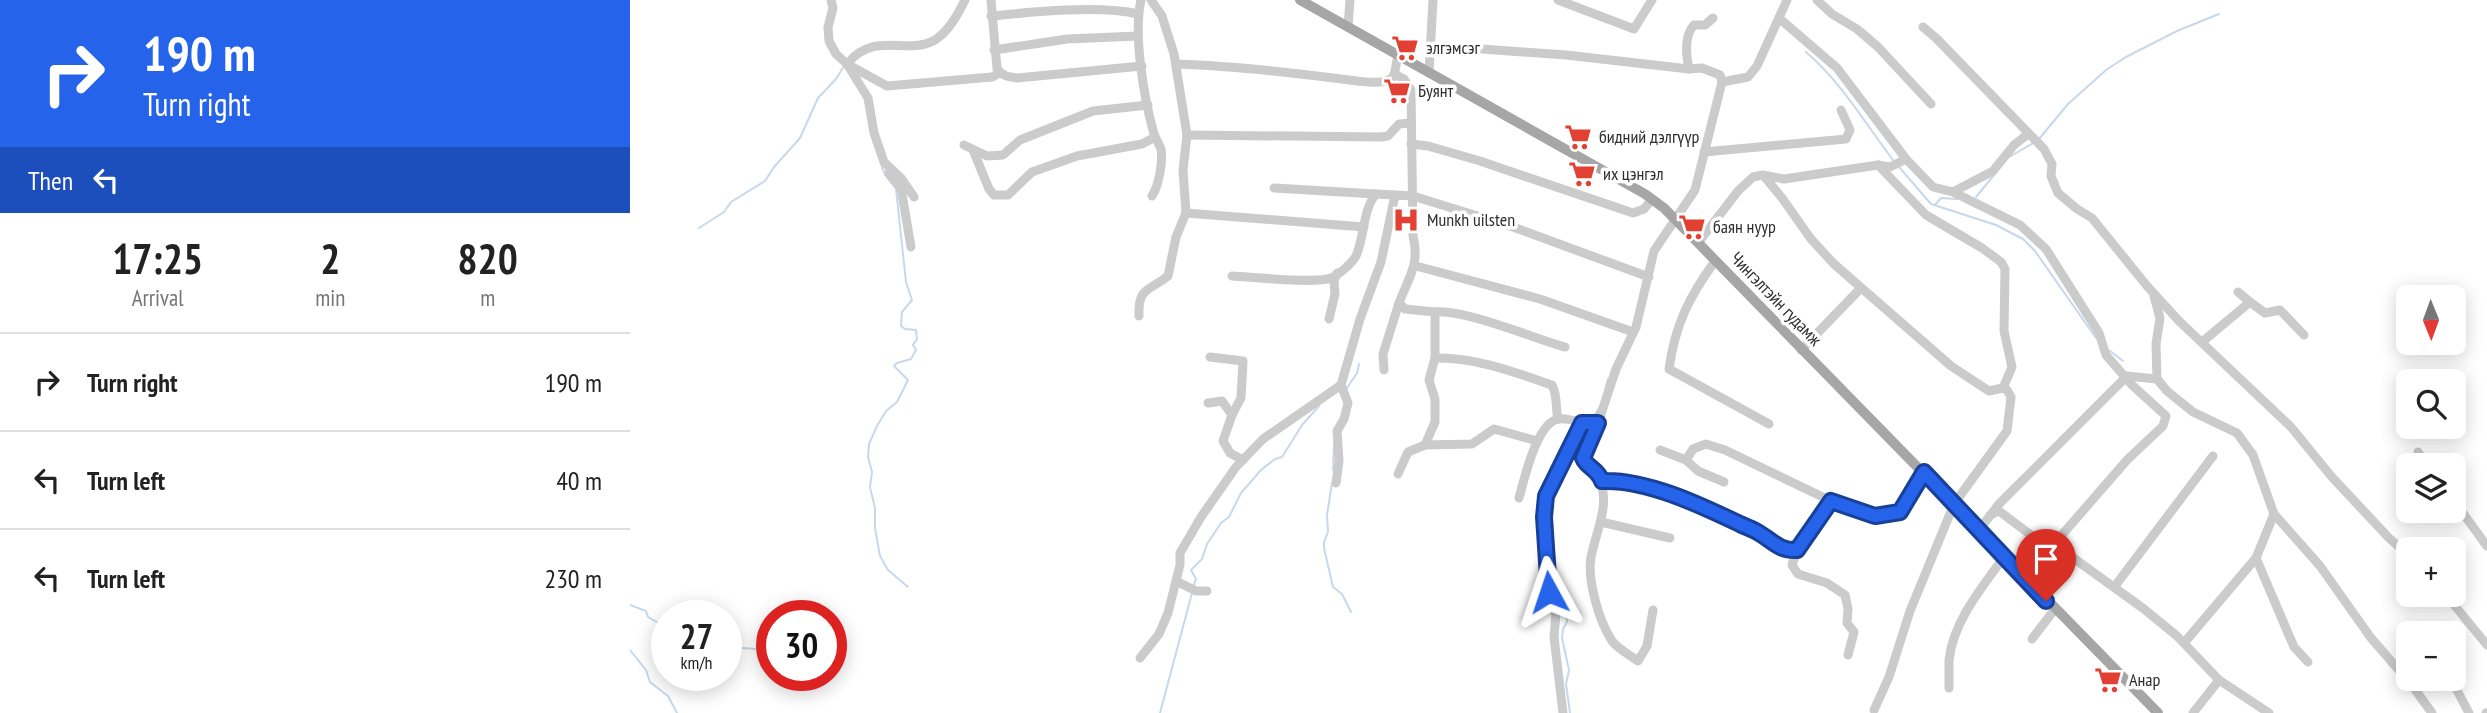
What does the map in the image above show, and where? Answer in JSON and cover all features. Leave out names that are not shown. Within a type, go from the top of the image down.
[{"type":"main road","name":"Чингэлтэйн гудамж","points":[[1300,0],[1652,199],[1676,220],[2158,713]]},
{"type":"street","points":[[831,0],[833,8],[828,27],[829,41],[836,54],[847,64],[887,86],[992,77],[999,73],[1017,78],[1142,66]]},
{"type":"street","points":[[847,64],[855,54],[875,45],[933,41],[947,29],[965,0]]},
{"type":"street","points":[[991,0],[999,73]]},
{"type":"street","points":[[1141,0],[1138,36],[1142,66],[1155,137],[1161,149],[1157,188],[1152,196]]},
{"type":"street","points":[[1139,316],[1139,299],[1143,293],[1168,276],[1176,237],[1186,213],[1183,170],[1187,135],[1177,64],[1161,16],[1151,0]]},
{"type":"street","points":[[1348,27],[1350,0]]},
{"type":"street","points":[[1429,73],[1433,0]]},
{"type":"street","points":[[1558,0],[1633,29],[1652,0]]},
{"type":"street","points":[[1816,0],[1878,47],[1931,104]]},
{"type":"street","points":[[1722,82],[1748,78],[1757,66],[1789,1]]},
{"type":"street","points":[[991,16],[1074,11],[1127,11],[1138,14]]},
{"type":"street","points":[[1689,69],[1686,59],[1689,29],[1694,25],[1705,25],[1713,18]]},
{"type":"street","points":[[1780,19],[1837,68],[1906,159],[1933,187],[1952,192],[2020,225],[2046,248],[2099,333],[2106,355],[2166,416],[2163,426],[2127,460],[2048,548],[1999,511],[1990,515]]},
{"type":"street","points":[[1923,27],[1937,38],[2044,149],[2052,164],[2051,176],[2058,193],[2092,218],[2153,293],[2291,427],[2340,485],[2396,544]]},
{"type":"street","points":[[995,50],[1067,39],[1138,36]]},
{"type":"street","points":[[1431,54],[1440,47],[1566,55],[1689,69],[1702,68],[1720,75],[1722,82],[1695,190],[1654,251],[1633,332],[1616,369],[1583,458],[1585,463],[1598,472],[1605,500],[1591,559],[1598,614],[1613,643],[1638,661],[1647,646],[1653,610]]},
{"type":"street","points":[[1177,64],[1296,71],[1361,81],[1390,81],[1398,55]]},
{"type":"street","points":[[847,64],[868,98],[874,133],[884,162],[901,188],[911,247]]},
{"type":"street","points":[[1384,370],[1383,354],[1399,303],[1416,266],[1417,250],[1413,236],[1409,86],[1394,74]]},
{"type":"street","points":[[964,145],[987,156],[1003,155],[1020,140],[1093,111],[1148,105]]},
{"type":"street","points":[[1704,152],[1846,139],[1850,130],[1841,110]]},
{"type":"street","points":[[1187,135],[1381,137],[1388,136],[1399,124],[1410,123]]},
{"type":"street","points":[[1952,192],[1993,171],[2014,145],[2028,134]]},
{"type":"street","points":[[973,150],[989,189],[994,195],[1008,195],[1028,174],[1038,170],[1076,156],[1142,144],[1155,137]]},
{"type":"street","points":[[1411,144],[1428,146],[1480,161],[1633,214],[1644,209],[1652,199]]},
{"type":"street","points":[[1698,243],[1738,191],[1753,177],[1762,175],[1784,179],[1878,166],[1889,167],[1906,159]]},
{"type":"street","points":[[884,162],[901,178],[914,197]]},
{"type":"street","points":[[1878,166],[1926,215],[1982,248],[2001,262],[2005,269],[2004,331],[2012,367],[2003,388]]},
{"type":"street","points":[[1762,175],[1783,198],[1811,239],[1860,289],[1922,338],[1951,366],[1989,391],[2003,388],[2011,397],[2007,431],[1954,504],[1910,611],[1889,677],[1874,710]]},
{"type":"street","points":[[1274,188],[1413,196],[1513,227],[1649,277]]},
{"type":"street","points":[[1232,276],[1312,280],[1331,278],[1352,262],[1357,254],[1369,202],[1376,194]]},
{"type":"street","points":[[1336,483],[1339,461],[1337,431],[1344,419],[1348,403],[1341,385],[1360,319],[1381,262],[1395,195]]},
{"type":"street","points":[[1186,213],[1364,228]]},
{"type":"street","points":[[1715,261],[1694,290],[1683,313],[1669,369],[1769,424]]},
{"type":"street","points":[[1416,266],[1540,299],[1633,332]]},
{"type":"street","points":[[1329,319],[1337,274]]},
{"type":"street","points":[[1801,350],[1860,289]]},
{"type":"street","points":[[2238,292],[2265,313],[2280,310],[2304,335]]},
{"type":"street","points":[[2153,293],[2160,318],[2155,344],[2157,379],[2193,412],[2237,433],[2253,455],[2274,514],[2320,566],[2371,638],[2432,713]]},
{"type":"street","points":[[2202,342],[2250,302]]},
{"type":"street","points":[[1399,303],[1405,309],[1444,311],[1565,347]]},
{"type":"street","points":[[1424,445],[1435,422],[1435,399],[1429,380],[1435,358],[1435,312]]},
{"type":"street","points":[[1210,357],[1243,361],[1241,398],[1223,441],[1230,453],[1243,460]]},
{"type":"street","points":[[1435,358],[1453,357],[1501,368],[1552,385],[1557,395],[1555,408],[1558,419]]},
{"type":"street","points":[[2127,376],[2157,379]]},
{"type":"street","points":[[1979,530],[1990,515],[2127,376]]},
{"type":"street","points":[[1140,658],[1159,634],[1168,613],[1180,565],[1180,553],[1201,517],[1243,460],[1264,439],[1341,385]]},
{"type":"street","points":[[1208,403],[1222,401],[1232,415]]},
{"type":"street","points":[[1519,498],[1537,441],[1549,423],[1558,419],[1598,423]]},
{"type":"street","points":[[1563,713],[1554,637],[1556,613],[1549,592],[1544,517],[1546,496],[1582,423]]},
{"type":"street","points":[[1398,474],[1408,452],[1424,445],[1472,444],[1494,429],[1537,441]]},
{"type":"street","points":[[1686,460],[1693,449],[1706,444],[1725,450],[1831,501],[1875,516],[1900,512],[1924,472]]},
{"type":"street","points":[[1660,450],[1686,460],[1698,471],[1724,482]]},
{"type":"street","points":[[2115,586],[2213,456]]},
{"type":"street","points":[[1602,481],[1617,480],[1711,509],[1760,533],[1786,550],[1797,550]]},
{"type":"street","points":[[1831,501],[1797,550],[1792,565],[1798,574],[1827,583],[1845,595],[1847,623],[1854,632],[1848,655]]},
{"type":"street","points":[[2184,643],[2256,558],[2274,514]]},
{"type":"street","points":[[2466,517],[2487,546]]},
{"type":"street","points":[[1601,522],[1670,538]]},
{"type":"street","points":[[2054,544],[2115,586],[2184,643],[2219,680],[2269,713]]},
{"type":"street","points":[[1950,688],[1950,659],[1956,632],[2004,557]]},
{"type":"street","points":[[2256,558],[2294,647],[2308,662]]},
{"type":"street","points":[[1176,581],[1196,591],[1207,591]]},
{"type":"street","points":[[2455,607],[2487,645]]},
{"type":"street","points":[[2032,639],[2054,609]]},
{"type":"street","points":[[2193,713],[2219,680]]},
{"type":"street","points":[[2457,691],[2469,713]]},
{"type":"waterway","points":[[2039,139],[2068,104],[2106,70],[2177,31],[2219,14]]},
{"type":"waterway","points":[[1806,52],[1842,90],[1893,160]]},
{"type":"waterway","points":[[699,228],[724,212],[731,202],[765,181],[800,138],[818,98],[844,66]]},
{"type":"waterway","points":[[2009,157],[2035,142]]},
{"type":"waterway","points":[[881,164],[885,175],[896,189],[906,282],[912,300],[902,312],[901,326],[916,330],[917,339],[913,345],[916,350],[911,359],[894,366],[908,380],[897,402],[886,411],[877,426],[869,444],[868,457],[872,472],[870,487],[880,556],[888,570],[908,587]]},
{"type":"waterway","points":[[1899,167],[1931,204],[1996,225],[2023,239],[2035,251],[2096,338]]},
{"type":"waterway","points":[[1976,197],[1994,175]]},
{"type":"waterway","points":[[1935,205],[1941,198],[1957,199]]},
{"type":"waterway","points":[[2110,351],[2123,361]]},
{"type":"waterway","points":[[1347,388],[1357,373],[1359,364]]},
{"type":"waterway","points":[[1605,390],[1608,379]]},
{"type":"waterway","points":[[1193,587],[1196,579],[1191,570],[1202,559],[1207,544],[1221,523],[1229,517],[1241,493],[1261,470],[1282,457],[1302,425],[1319,406]]},
{"type":"waterway","points":[[1592,419],[1599,408]]},
{"type":"waterway","points":[[1568,461],[1588,426]]},
{"type":"waterway","points":[[1333,470],[1334,444]]},
{"type":"waterway","points":[[1332,483],[1324,548],[1333,587],[1342,594],[1351,612]]},
{"type":"waterway","points":[[1548,528],[1553,544],[1550,559]]},
{"type":"waterway","points":[[1551,567],[1566,591],[1567,622],[1562,638],[1569,670],[1566,684],[1570,713]]},
{"type":"waterway","points":[[1160,713],[1192,593]]},
{"type":"waterway","points":[[630,605],[646,611],[651,619]]},
{"type":"waterway","points":[[742,648],[756,649]]},
{"type":"waterway","points":[[630,650],[646,670],[650,682],[668,696],[677,713]]},
{"type":"place","name":"элгэмсэг","points":[[1405,48]]},
{"type":"place","name":"Буянт","points":[[1397,91]]},
{"type":"place","name":"бидний дэлгүүр","points":[[1578,137]]},
{"type":"place","name":"их цэнгэл","points":[[1582,174]]},
{"type":"place","name":"Munkh uilsten","points":[[1406,220]]},
{"type":"place","name":"баян нуур","points":[[1692,227]]},
{"type":"place","name":"Анар","points":[[2108,680]]},
{"type":"route","points":[[1549,592],[1544,517],[1546,496],[1582,423],[1598,423],[1583,458],[1585,463],[1598,472],[1602,481],[1617,480],[1711,509],[1760,533],[1786,550],[1797,550],[1831,501],[1875,516],[1900,512],[1924,472],[2046,601]]}]
